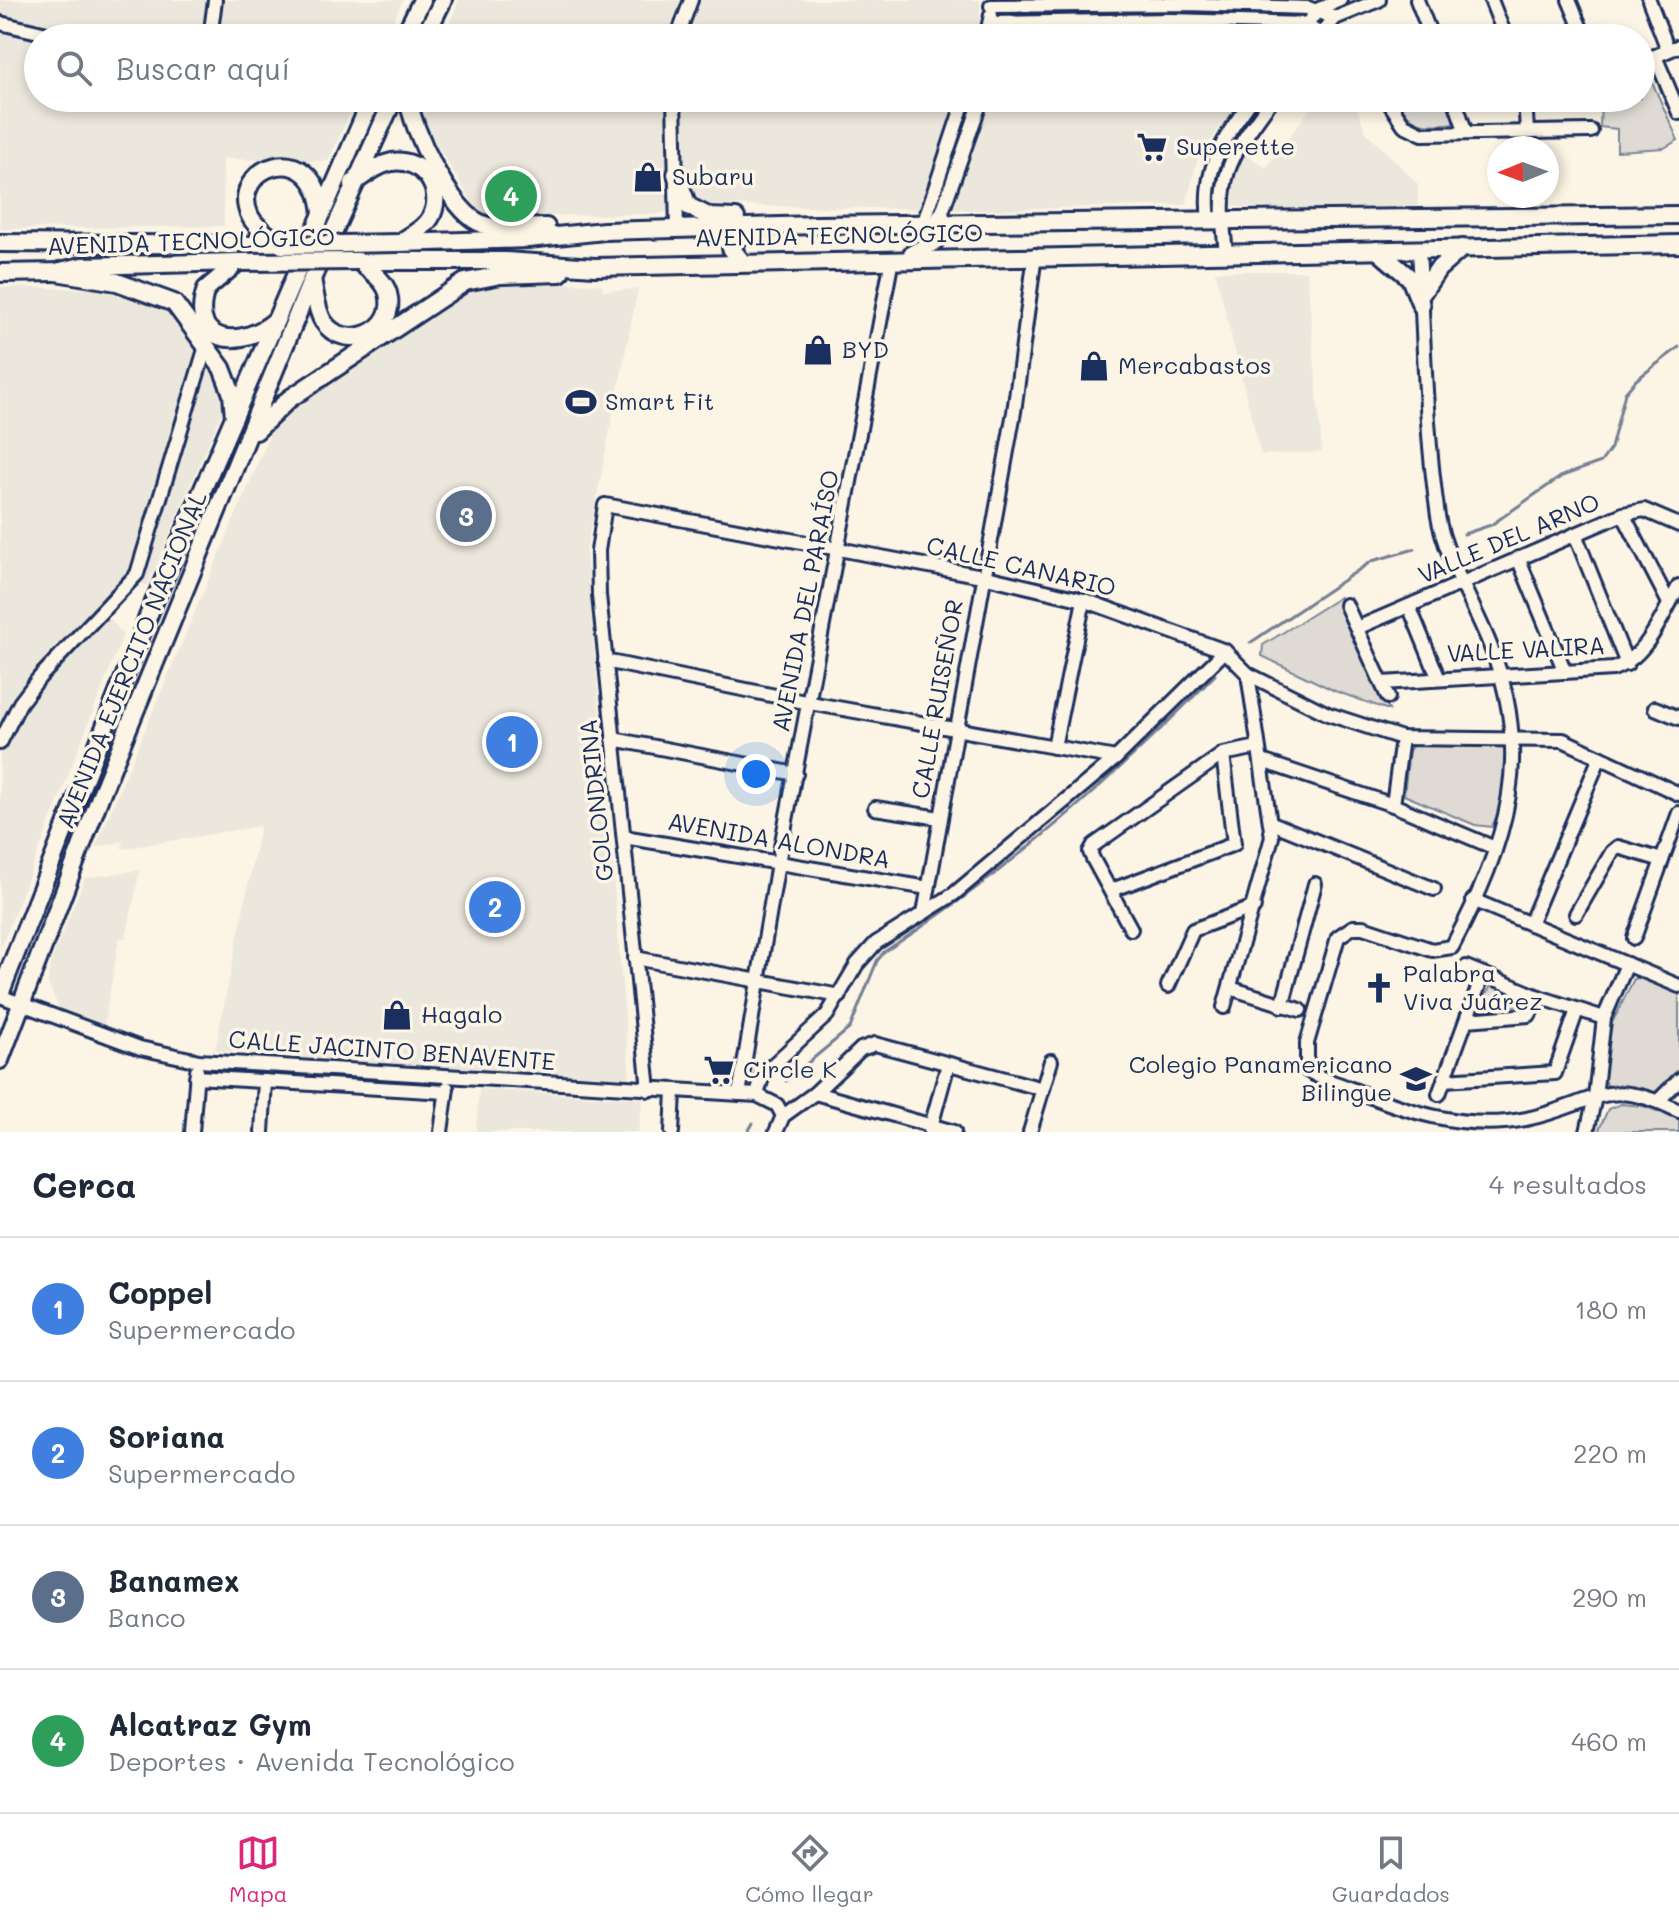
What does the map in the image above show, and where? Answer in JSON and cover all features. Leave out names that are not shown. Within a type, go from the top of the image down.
[{"type":"main road","points":[[410,24],[422,0]]},
{"type":"main road","points":[[431,24],[443,0]]},
{"type":"main road","name":"AVENIDA EJERCITO NACIONAL","points":[[0,995],[151,609],[280,317],[365,112]]},
{"type":"main road","name":"AVENIDA EJERCITO NACIONAL","points":[[0,1060],[102,792],[250,438],[312,279],[352,184],[387,112]]},
{"type":"main road","points":[[410,112],[421,144],[475,220],[499,227],[604,231]]},
{"type":"main road","points":[[352,184],[392,162],[413,164],[428,177],[435,195],[433,213],[419,229],[399,243]]},
{"type":"main road","points":[[282,245],[255,223],[247,205],[249,187],[262,171],[280,165],[304,171],[318,188],[322,214]]},
{"type":"main road","points":[[676,174],[683,199],[699,213],[817,225]]},
{"type":"main road","name":"AVENIDA TECNOLÓGICO","points":[[0,243],[399,243],[528,239],[604,231],[935,220],[1679,215]]},
{"type":"main road","points":[[1561,246],[1569,228],[1562,216]]},
{"type":"main road","points":[[1586,245],[1587,229],[1595,216]]},
{"type":"main road","points":[[898,259],[934,242],[935,220]]},
{"type":"main road","points":[[742,262],[731,248],[747,228]]},
{"type":"main road","name":"AVENIDA TECNOLÓGICO","points":[[0,273],[56,272],[82,266],[238,262],[505,261],[595,267],[1035,255],[1679,244]]},
{"type":"main road","points":[[1421,299],[1438,269],[1462,248]]},
{"type":"main road","points":[[1377,250],[1410,278],[1421,299]]},
{"type":"main road","points":[[312,279],[320,313],[330,330],[346,338],[369,334],[383,324],[388,313],[389,295],[380,280],[358,261]]},
{"type":"main road","points":[[238,262],[206,289],[202,312],[208,328],[224,338],[244,340],[261,333],[280,317]]},
{"type":"main road","points":[[250,438],[289,399],[465,282],[501,275],[568,273],[595,267]]},
{"type":"main road","points":[[56,272],[117,282],[167,299],[179,308],[228,382],[234,423]]},
{"type":"main road","points":[[199,561],[192,544],[206,508],[206,487]]},
{"type":"street","points":[[212,24],[215,0]]},
{"type":"street","points":[[682,24],[691,0]]},
{"type":"street","points":[[1335,18],[1319,9],[1186,2],[990,3],[990,23],[1170,20],[1305,24],[1319,9],[1340,0]]},
{"type":"street","points":[[1330,24],[1335,18],[1379,0]]},
{"type":"street","points":[[1417,0],[1426,24]]},
{"type":"street","points":[[1491,0],[1500,24]]},
{"type":"street","points":[[1569,0],[1579,24]]},
{"type":"street","points":[[1649,0],[1674,48],[1655,56],[1679,113]]},
{"type":"street","points":[[1170,20],[1171,2]]},
{"type":"street","points":[[1186,2],[1186,21]]},
{"type":"street","points":[[1006,3],[1008,23]]},
{"type":"street","points":[[0,23],[24,29]]},
{"type":"street","points":[[361,120],[362,112]]},
{"type":"street","points":[[674,112],[677,230]]},
{"type":"street","points":[[935,220],[960,112],[975,117]]},
{"type":"street","points":[[935,220],[977,112]]},
{"type":"street","points":[[1226,252],[1206,195],[1213,159],[1244,112]]},
{"type":"street","points":[[1215,219],[1229,163],[1264,112]]},
{"type":"street","points":[[1395,112],[1404,125],[1414,131],[1591,131]]},
{"type":"street","points":[[1459,112],[1466,133]]},
{"type":"street","points":[[1526,112],[1527,131]]},
{"type":"street","points":[[1419,249],[1438,516],[1470,579],[1503,673],[1514,737],[1512,795],[1495,848],[1452,947],[1438,951],[1363,927],[1345,931],[1338,937],[1307,1043],[1305,1060],[1309,1073],[1367,1096],[1453,1121],[1526,1119],[1595,1097],[1625,1092],[1658,1101],[1679,1111]]},
{"type":"street","name":"CALLE RUISEÑOR","points":[[924,913],[1016,397],[1035,255]]},
{"type":"street","name":"AVENIDA DEL PARAÍSO","points":[[739,1094],[778,863],[898,259]]},
{"type":"street","points":[[0,743],[20,703],[34,684],[137,574],[206,346]]},
{"type":"street","name":"CALLE CANARIO","points":[[605,505],[838,552],[982,576],[1084,600],[1225,651],[1248,674],[1328,714],[1402,738],[1563,740],[1679,794]]},
{"type":"street","name":"GOLONDRINA","points":[[605,505],[598,571],[649,1090]]},
{"type":"street","name":"VALLE DEL ARNO","points":[[1357,628],[1623,514],[1644,510],[1679,525]]},
{"type":"street","points":[[1623,514],[1669,603]]},
{"type":"street","points":[[1575,534],[1627,664]]},
{"type":"street","points":[[1518,558],[1565,672]]},
{"type":"street","name":"VALLE VALIRA","points":[[1382,683],[1503,673],[1606,671],[1627,664],[1647,642],[1679,586]]},
{"type":"street","points":[[1054,747],[1084,600]]},
{"type":"street","points":[[1346,605],[1388,697]]},
{"type":"street","points":[[1409,606],[1438,677]]},
{"type":"street","points":[[783,1116],[777,1105],[757,1095],[763,1074],[827,1015],[857,964],[876,943],[954,894],[1116,758],[1225,651]]},
{"type":"street","points":[[605,661],[810,703],[1116,758]]},
{"type":"street","points":[[1224,1007],[1271,849],[1272,823],[1248,674]]},
{"type":"street","points":[[1655,708],[1678,715]]},
{"type":"street","points":[[1393,805],[1402,738]]},
{"type":"street","points":[[613,739],[796,774]]},
{"type":"street","points":[[1131,929],[1090,852],[1094,845],[1223,754],[1258,747]]},
{"type":"street","points":[[1112,890],[1234,844],[1223,754]]},
{"type":"street","points":[[1530,924],[1600,757]]},
{"type":"street","points":[[1262,761],[1393,805],[1495,848]]},
{"type":"street","points":[[875,808],[940,818]]},
{"type":"street","points":[[1634,938],[1679,813]]},
{"type":"street","points":[[1272,823],[1434,889]]},
{"type":"street","name":"AVENIDA ALONDRA","points":[[624,837],[928,888]]},
{"type":"street","points":[[1576,914],[1612,852],[1618,847],[1662,860]]},
{"type":"street","points":[[1282,1006],[1315,884]]},
{"type":"street","points":[[1473,900],[1679,986]]},
{"type":"street","points":[[1168,986],[1193,930],[1254,907]]},
{"type":"street","points":[[635,958],[840,996]]},
{"type":"street","points":[[1587,1132],[1595,1097],[1604,1018],[1627,964]]},
{"type":"street","points":[[1466,967],[1539,997],[1604,1018]]},
{"type":"street","points":[[1439,1094],[1483,974]]},
{"type":"street","points":[[1230,988],[1300,1010]]},
{"type":"street","name":"CALLE JACINTO BENAVENTE","points":[[0,995],[20,1007],[140,1048],[199,1061],[757,1095]]},
{"type":"street","points":[[1467,1020],[1529,1015],[1539,997]]},
{"type":"street","points":[[1444,1080],[1559,1074],[1577,1010]]},
{"type":"street","points":[[776,1132],[783,1116],[815,1093],[861,1049],[875,1044],[1043,1089]]},
{"type":"street","points":[[192,1132],[199,1061]]},
{"type":"street","points":[[1030,1132],[1051,1061]]},
{"type":"street","points":[[931,1129],[948,1064]]},
{"type":"street","points":[[196,1077],[446,1092]]},
{"type":"street","points":[[441,1132],[448,1077]]},
{"type":"street","points":[[1658,1101],[1679,1080]]},
{"type":"street","points":[[262,1132],[265,1081]]},
{"type":"street","points":[[672,1132],[674,1091]]},
{"type":"street","points":[[815,1093],[931,1129],[954,1132]]},
{"type":"shaded area","points":[[0,0],[403,0],[392,24],[24,24],[24,112],[351,112],[328,161],[223,159],[224,226],[0,229]]},
{"type":"shaded area","points":[[459,0],[980,0],[980,24],[450,24]]},
{"type":"shaded area","points":[[1655,89],[1678,140],[1664,148],[1617,151],[1617,129],[1600,127],[1601,112],[1655,112]]},
{"type":"shaded area","points":[[425,112],[1230,112],[1197,161],[1186,205],[980,210],[701,205],[657,214],[544,216],[481,216],[423,123]]},
{"type":"shaded area","points":[[1308,112],[1358,112],[1366,132],[1418,184],[1418,206],[1282,209],[1232,206],[1236,170],[1245,153],[1266,168]]},
{"type":"shaded area","points":[[1405,112],[1454,112],[1458,123],[1421,123]]},
{"type":"shaded area","points":[[1215,271],[1307,271],[1322,452],[1261,455]]},
{"type":"shaded area","points":[[497,282],[602,284],[603,291],[638,289],[586,551],[630,1078],[516,1075],[215,1050],[260,826],[122,849],[123,841],[95,848],[274,425],[287,410],[437,311],[474,289]]},
{"type":"shaded area","points":[[0,287],[98,289],[163,308],[216,375],[224,407],[147,586],[125,572],[125,576],[26,682],[0,726]]},
{"type":"shaded area","points":[[1340,597],[1389,710],[1335,691],[1262,656],[1263,645]]},
{"type":"shaded area","points":[[108,616],[123,635],[0,950],[0,754],[41,679]]},
{"type":"shaded area","points":[[1503,741],[1507,763],[1506,785],[1492,827],[1475,825],[1404,795],[1409,751],[1413,745]]},
{"type":"shaded area","points":[[140,870],[126,938],[119,939],[104,1026],[59,1009],[48,983],[50,964],[85,878]]},
{"type":"shaded area","points":[[1642,978],[1679,994],[1679,1069],[1655,1092],[1608,1087],[1604,1078],[1612,1023],[1634,979]]},
{"type":"shaded area","points":[[1492,984],[1527,997],[1528,1004],[1488,1009],[1483,1000]]},
{"type":"shaded area","points":[[479,1089],[643,1099],[638,1132],[476,1132]]},
{"type":"shaded area","points":[[1621,1104],[1643,1106],[1679,1119],[1679,1132],[1598,1132],[1608,1109]]},
{"type":"waterway","points":[[1464,534],[1491,525],[1562,476],[1601,462],[1611,448],[1625,393],[1636,380],[1679,347]]},
{"type":"waterway","points":[[1250,643],[1372,561],[1415,549]]},
{"type":"waterway","points":[[786,1081],[850,1028],[877,961],[884,952],[973,890],[1057,823],[1138,751],[1215,675]]},
{"type":"waterway","points":[[748,1132],[753,1123]]},
{"type":"place","name":"Superette","points":[[1152,147]]},
{"type":"place","name":"Subaru","points":[[648,177]]},
{"type":"place","name":"Alcatraz Gym","points":[[511,196]]},
{"type":"place","name":"BYD","points":[[818,350]]},
{"type":"place","name":"Mercabastos","points":[[1094,366]]},
{"type":"place","name":"Smart Fit","points":[[581,402]]},
{"type":"place","name":"Banamex","points":[[466,516]]},
{"type":"place","name":"Coppel","points":[[512,742]]},
{"type":"place","name":"Soriana","points":[[495,907]]},
{"type":"place","name":"Palabra Viva Juárez","points":[[1379,988]]},
{"type":"place","name":"Hagalo","points":[[397,1015]]},
{"type":"place","name":"Circle K","points":[[719,1070]]},
{"type":"place","name":"Colegio Panamericano Bilingue","points":[[1416,1079]]}]
